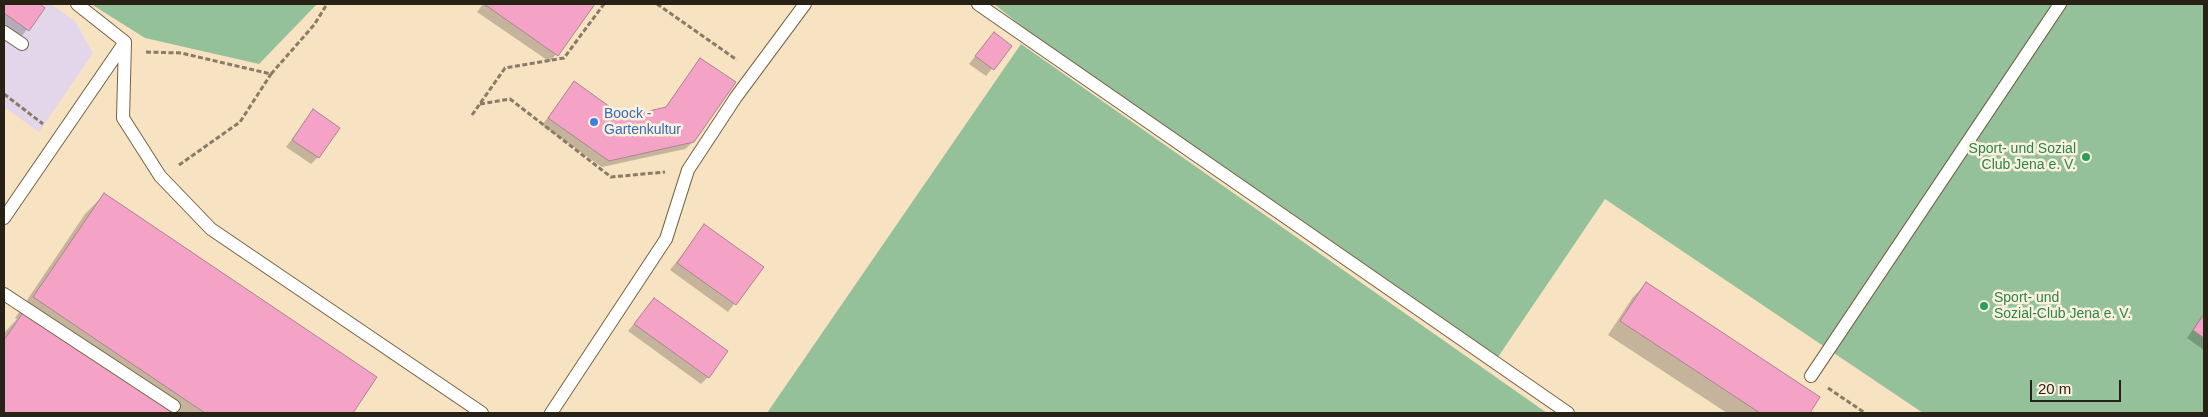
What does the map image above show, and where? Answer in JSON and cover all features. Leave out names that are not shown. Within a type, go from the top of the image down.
[{"type":"lane","points":[[77,4],[125,42]]},
{"type":"lane","points":[[551,413],[666,240],[688,170],[754,72],[805,4]]},
{"type":"lane","points":[[978,4],[1568,413]]},
{"type":"lane","points":[[1811,376],[2060,4]]},
{"type":"lane","points":[[4,32],[22,44]]},
{"type":"lane","points":[[5,215],[125,42]]},
{"type":"lane","points":[[125,42],[123,118],[160,176],[211,229],[482,413]]},
{"type":"lane","points":[[4,294],[174,406]]},
{"type":"path","points":[[160,176],[193,156],[240,122],[271,74],[314,24],[327,4]]},
{"type":"path","points":[[472,115],[504,68],[564,58],[604,4]]},
{"type":"path","points":[[657,4],[754,72]]},
{"type":"path","points":[[125,42],[146,52],[181,53],[271,74]]},
{"type":"path","points":[[4,94],[60,136]]},
{"type":"path","points":[[480,104],[510,100],[611,177],[688,170]]},
{"type":"path","points":[[1811,376],[1865,413]]},
{"type":"shaded area","points":[[4,4],[51,4],[75,21],[93,53],[39,132],[4,107]]},
{"type":"green space","points":[[91,4],[317,4],[259,64],[145,38]]},
{"type":"green space","points":[[994,4],[2204,4],[2204,413],[1923,413],[1605,199],[1496,360],[1029,32]]},
{"type":"green space","points":[[1021,44],[1547,413],[767,413]]},
{"type":"building","points":[[4,4],[40,4],[45,8],[29,31],[4,13]]},
{"type":"building","points":[[484,4],[595,4],[558,56]]},
{"type":"building","points":[[994,32],[1012,46],[994,70],[975,56]]},
{"type":"building","points":[[700,58],[736,82],[694,142],[609,161],[548,118],[574,81],[624,117],[666,107]]},
{"type":"building","points":[[313,109],[340,128],[319,158],[292,140]]},
{"type":"building","points":[[104,193],[377,377],[353,413],[205,413],[33,297]]},
{"type":"building","points":[[704,224],[764,267],[736,305],[677,263]]},
{"type":"building","points":[[1646,282],[1820,397],[1810,413],[1760,413],[1620,321]]},
{"type":"building","points":[[654,298],[728,351],[709,378],[634,324]]},
{"type":"building","points":[[24,311],[174,413],[4,413],[4,340]]},
{"type":"building","points":[[2204,314],[2204,338],[2193,330]]},
{"type":"place","name":"Boock - Gartenkultur","points":[[594,122]]},
{"type":"place","name":"Sport- und Sozial Club Jena e. V.","points":[[2086,157]]},
{"type":"place","name":"Sport- und Sozial-Club Jena e. V.","points":[[1984,306]]}]
